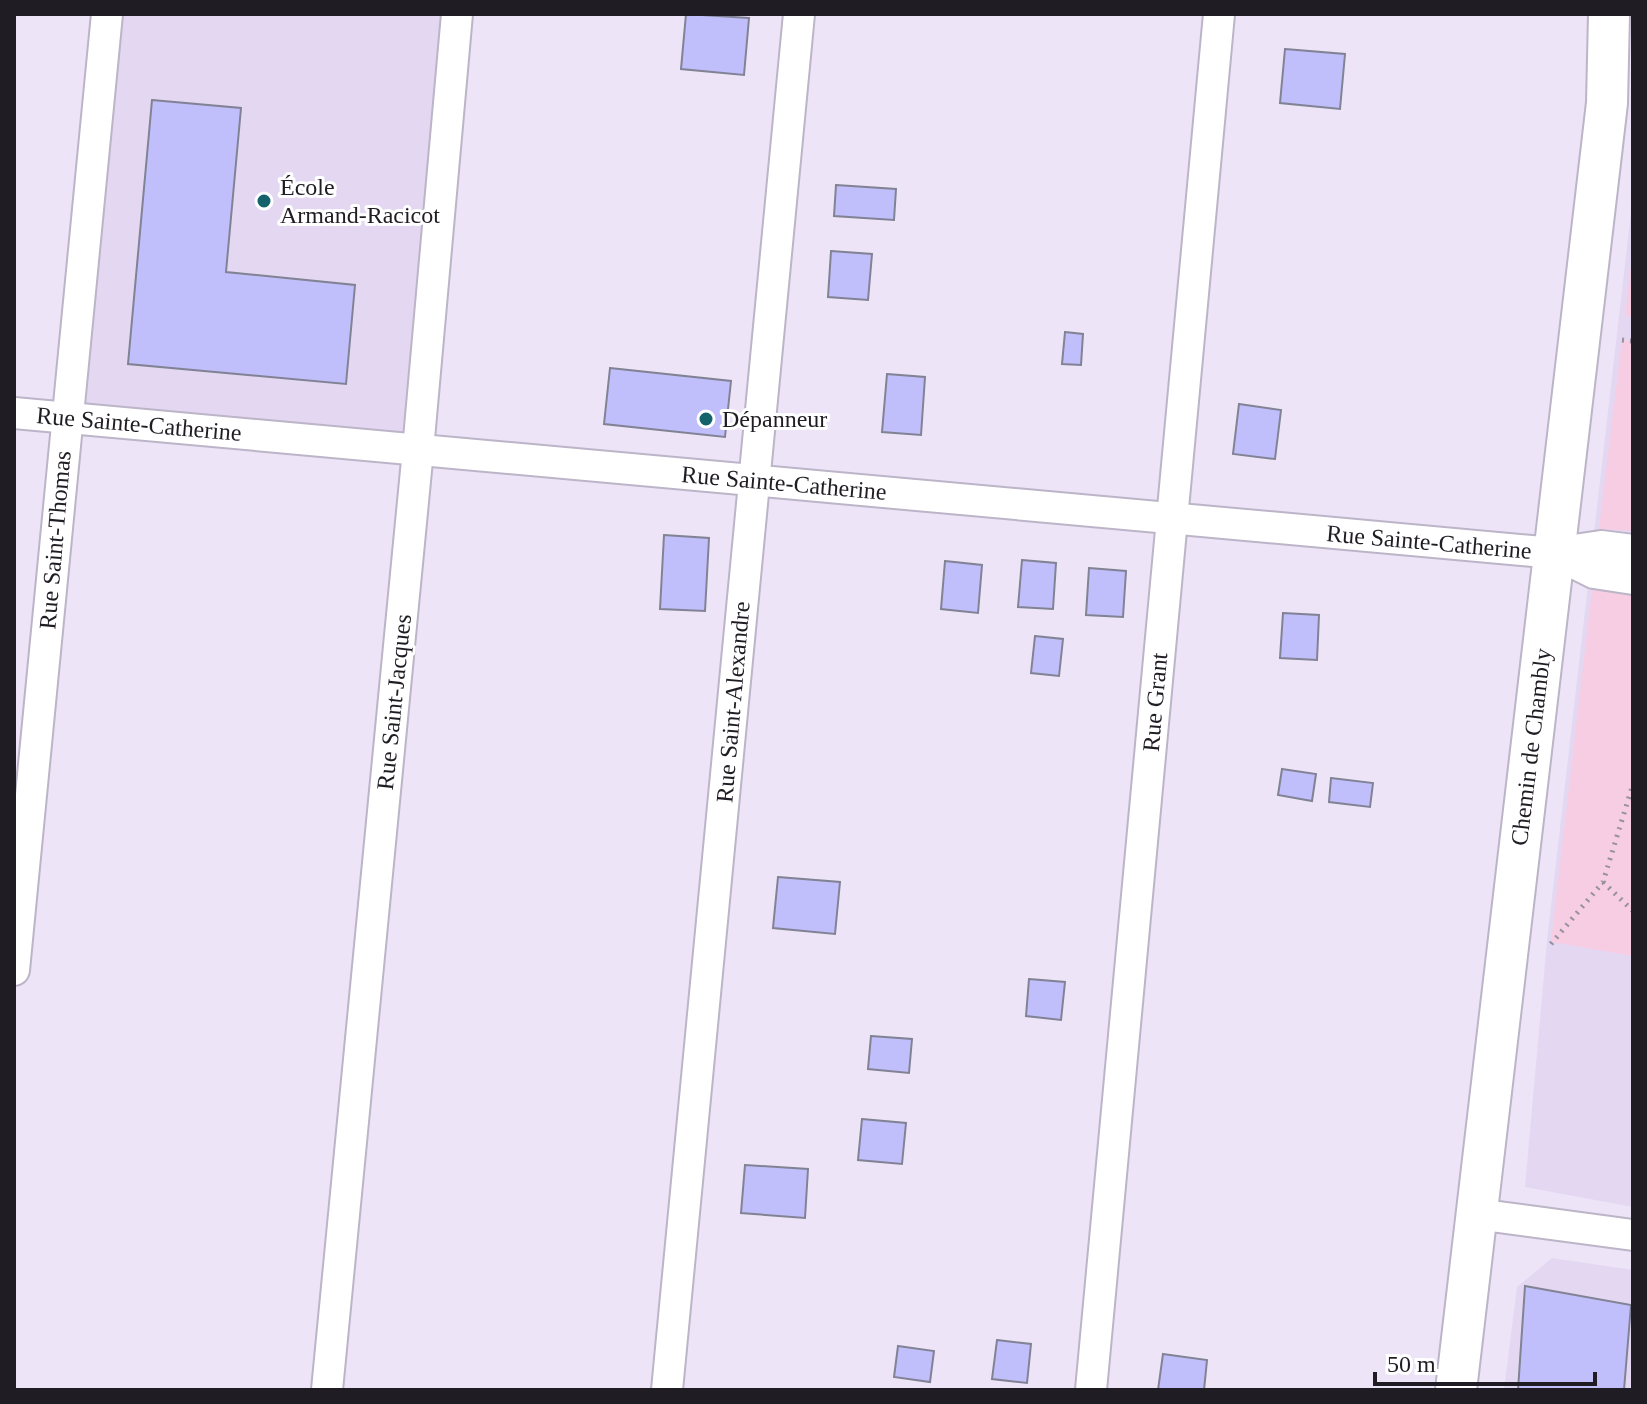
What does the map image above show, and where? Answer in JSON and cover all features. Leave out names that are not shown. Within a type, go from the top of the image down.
[{"type":"main road","name":"Chemin de Chambly","points":[[1607,103],[1609,14]]},
{"type":"main road","name":"Chemin de Chambly","points":[[1456,1390],[1607,103],[1626,14]]},
{"type":"street","name":"Rue Saint-Thomas","points":[[14,970],[107,14]]},
{"type":"street","name":"Rue Saint-Jacques","points":[[327,1390],[457,14]]},
{"type":"street","name":"Rue Saint-Alexandre","points":[[667,1390],[799,14]]},
{"type":"street","name":"Rue Grant","points":[[1091,1390],[1219,14]]},
{"type":"street","name":"Rue Sainte-Catherine","points":[[14,413],[1554,553]]},
{"type":"street","points":[[1554,553],[1601,546],[1633,550]]},
{"type":"street","points":[[1554,553],[1594,573],[1633,579]]},
{"type":"street","points":[[1476,1214],[1633,1235]]},
{"type":"path","points":[[1622,340],[1633,341]]},
{"type":"path","points":[[1551,944],[1603,882],[1633,784]]},
{"type":"path","points":[[1603,882],[1633,911]]},
{"type":"shaded area","name":"École Armand-Racicot","points":[[107,14],[457,14],[418,450],[66,418]]},
{"type":"shaded area","points":[[1633,195],[1633,1207],[1525,1187],[1547,941]]},
{"type":"shaded area","points":[[1633,250],[1633,317],[1625,316]]},
{"type":"shaded area","points":[[1622,340],[1633,341],[1633,531],[1599,529]]},
{"type":"shaded area","points":[[1594,573],[1633,580],[1633,956],[1551,942]]},
{"type":"shaded area","points":[[1552,1258],[1633,1270],[1631,1390],[1504,1390],[1517,1287]]},
{"type":"building","points":[[686,14],[749,18],[744,75],[681,69]]},
{"type":"building","points":[[1285,49],[1345,54],[1340,109],[1280,103]]},
{"type":"building","points":[[152,100],[241,108],[226,272],[355,285],[346,384],[128,364]]},
{"type":"building","points":[[836,185],[896,189],[894,220],[834,216]]},
{"type":"building","points":[[831,251],[872,254],[868,300],[828,297]]},
{"type":"building","points":[[1065,332],[1083,334],[1081,365],[1062,364]]},
{"type":"building","points":[[610,368],[731,381],[725,437],[604,424]]},
{"type":"building","points":[[887,374],[925,377],[921,435],[882,432]]},
{"type":"building","points":[[1239,404],[1281,410],[1275,459],[1233,454]]},
{"type":"building","points":[[664,535],[709,538],[705,611],[660,609]]},
{"type":"building","points":[[1022,560],[1056,563],[1053,609],[1018,607]]},
{"type":"building","points":[[945,561],[982,565],[978,613],[941,609]]},
{"type":"building","points":[[1089,568],[1126,571],[1123,617],[1086,615]]},
{"type":"building","points":[[1283,613],[1319,615],[1317,660],[1280,658]]},
{"type":"building","points":[[1035,636],[1063,639],[1059,676],[1031,673]]},
{"type":"building","points":[[1282,769],[1316,774],[1312,801],[1278,795]]},
{"type":"building","points":[[1331,778],[1373,783],[1370,807],[1329,802]]},
{"type":"building","points":[[778,877],[840,882],[835,934],[773,928]]},
{"type":"building","points":[[1029,979],[1065,982],[1061,1020],[1026,1016]]},
{"type":"building","points":[[871,1036],[912,1039],[909,1073],[868,1069]]},
{"type":"building","points":[[862,1119],[906,1123],[902,1164],[858,1160]]},
{"type":"building","points":[[745,1165],[808,1169],[805,1218],[741,1213]]},
{"type":"building","points":[[1525,1286],[1631,1305],[1624,1390],[1518,1390]]},
{"type":"building","points":[[997,1340],[1031,1344],[1027,1383],[992,1379]]},
{"type":"building","points":[[898,1346],[934,1351],[930,1382],[894,1377]]},
{"type":"building","points":[[1163,1354],[1207,1360],[1204,1390],[1158,1390]]},
{"type":"place","name":"École Armand-Racicot","points":[[264,201]]},
{"type":"place","name":"Dépanneur","points":[[706,419]]}]
